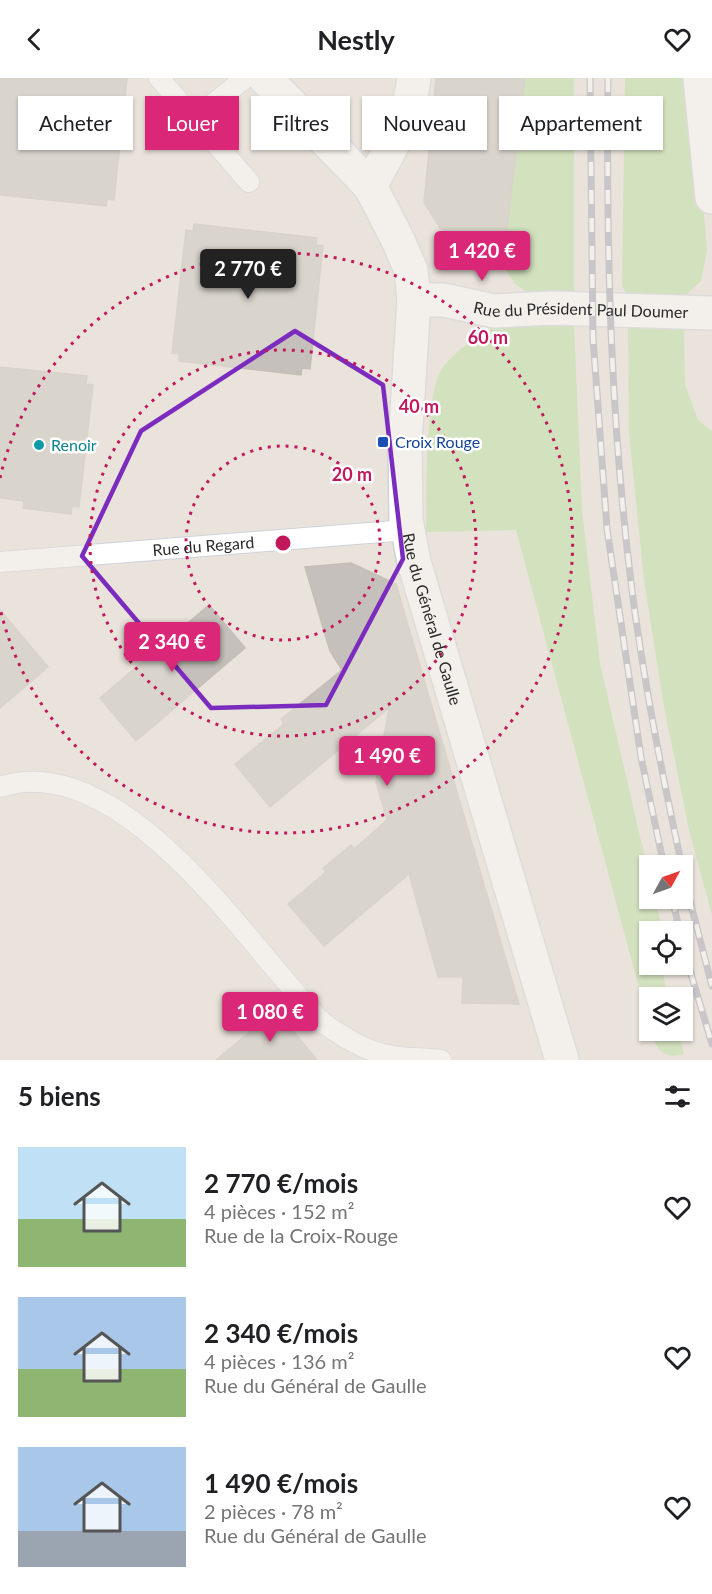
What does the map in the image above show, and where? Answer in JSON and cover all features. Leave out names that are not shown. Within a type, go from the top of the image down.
[{"type":"street","name":"Rue du Général de Gaulle","points":[[265,78],[370,186],[411,270],[414,300],[405,443],[407,530],[417,573],[562,1060]]},
{"type":"street","points":[[370,186],[397,138],[413,90],[414,78]]},
{"type":"street","points":[[700,78],[712,197]]},
{"type":"street","name":"Rue du Président Paul Doumer","points":[[414,300],[444,300],[494,311],[552,308],[712,314]]},
{"type":"lane","points":[[159,78],[175,96]]},
{"type":"lane","points":[[222,96],[244,78]]},
{"type":"lane","points":[[222,150],[249,182]]},
{"type":"lane","name":"Rue du Regard","points":[[0,562],[407,530]]},
{"type":"lane","points":[[0,787],[40,782],[85,792],[128,817],[196,875],[323,1024],[362,1048],[388,1056],[441,1060]]},
{"type":"highlighted area","points":[[295,331],[383,385],[403,559],[326,705],[211,708],[82,556],[141,431]]},
{"type":"green space","points":[[517,78],[574,78],[574,96],[515,96]]},
{"type":"green space","points":[[625,78],[692,78],[707,250],[701,281],[687,294],[630,299],[622,286],[624,150],[663,150],[663,96],[625,96]]},
{"type":"green space","points":[[509,150],[574,150],[574,300],[536,299],[515,284],[498,257]]},
{"type":"green space","points":[[498,325],[574,325],[582,510],[600,664],[644,855],[639,855],[639,909],[658,909],[660,921],[639,921],[639,975],[663,975],[666,987],[639,988],[516,530],[426,532],[428,446],[432,399],[443,367],[455,354]]},
{"type":"green space","points":[[628,326],[684,326],[685,384],[698,420],[712,431],[712,915],[690,834],[664,707],[644,580],[629,432]]},
{"type":"green space","points":[[654,1041],[680,1041],[684,1054],[666,1054]]},
{"type":"building","points":[[0,78],[127,78],[125,96],[18,96],[18,150],[119,150],[114,200],[107,199],[106,206],[0,195]]},
{"type":"building","points":[[436,78],[525,78],[523,96],[499,96],[499,150],[516,150],[503,261],[440,228],[424,202],[429,150],[487,150],[487,96],[434,96]]},
{"type":"building","points":[[194,224],[317,238],[316,245],[323,246],[310,369],[302,368],[301,375],[179,361],[179,354],[172,353],[186,230],[193,231]]},
{"type":"building","name":"Renoir","points":[[0,367],[87,376],[86,384],[93,385],[79,507],[72,506],[71,514],[23,508],[24,501],[0,498]]},
{"type":"building","points":[[351,563],[396,584],[519,1004],[462,1003],[463,977],[438,977],[409,874],[324,946],[288,904],[326,872],[323,868],[351,845],[354,849],[387,820],[376,782],[389,708],[270,807],[235,764],[284,724],[281,719],[342,670],[330,651],[305,567]]},
{"type":"building","points":[[209,605],[245,648],[136,741],[100,698],[148,657],[145,654],[173,631],[175,634]]},
{"type":"building","points":[[0,610],[48,667],[0,708]]},
{"type":"building","points":[[276,1010],[317,1060],[216,1060]]},
{"type":"railway","points":[[590,78],[593,338],[607,529],[641,757],[662,855]]},
{"type":"railway","points":[[608,78],[609,282],[621,485],[636,620],[657,743],[680,855]]},
{"type":"railway","points":[[675,909],[677,921]]},
{"type":"railway","points":[[692,909],[712,986]]},
{"type":"railway","points":[[691,975],[712,1044]]},
{"type":"place","name":"Croix Rouge","points":[[383,442]]},
{"type":"place","name":"Renoir","points":[[39,445]]}]
